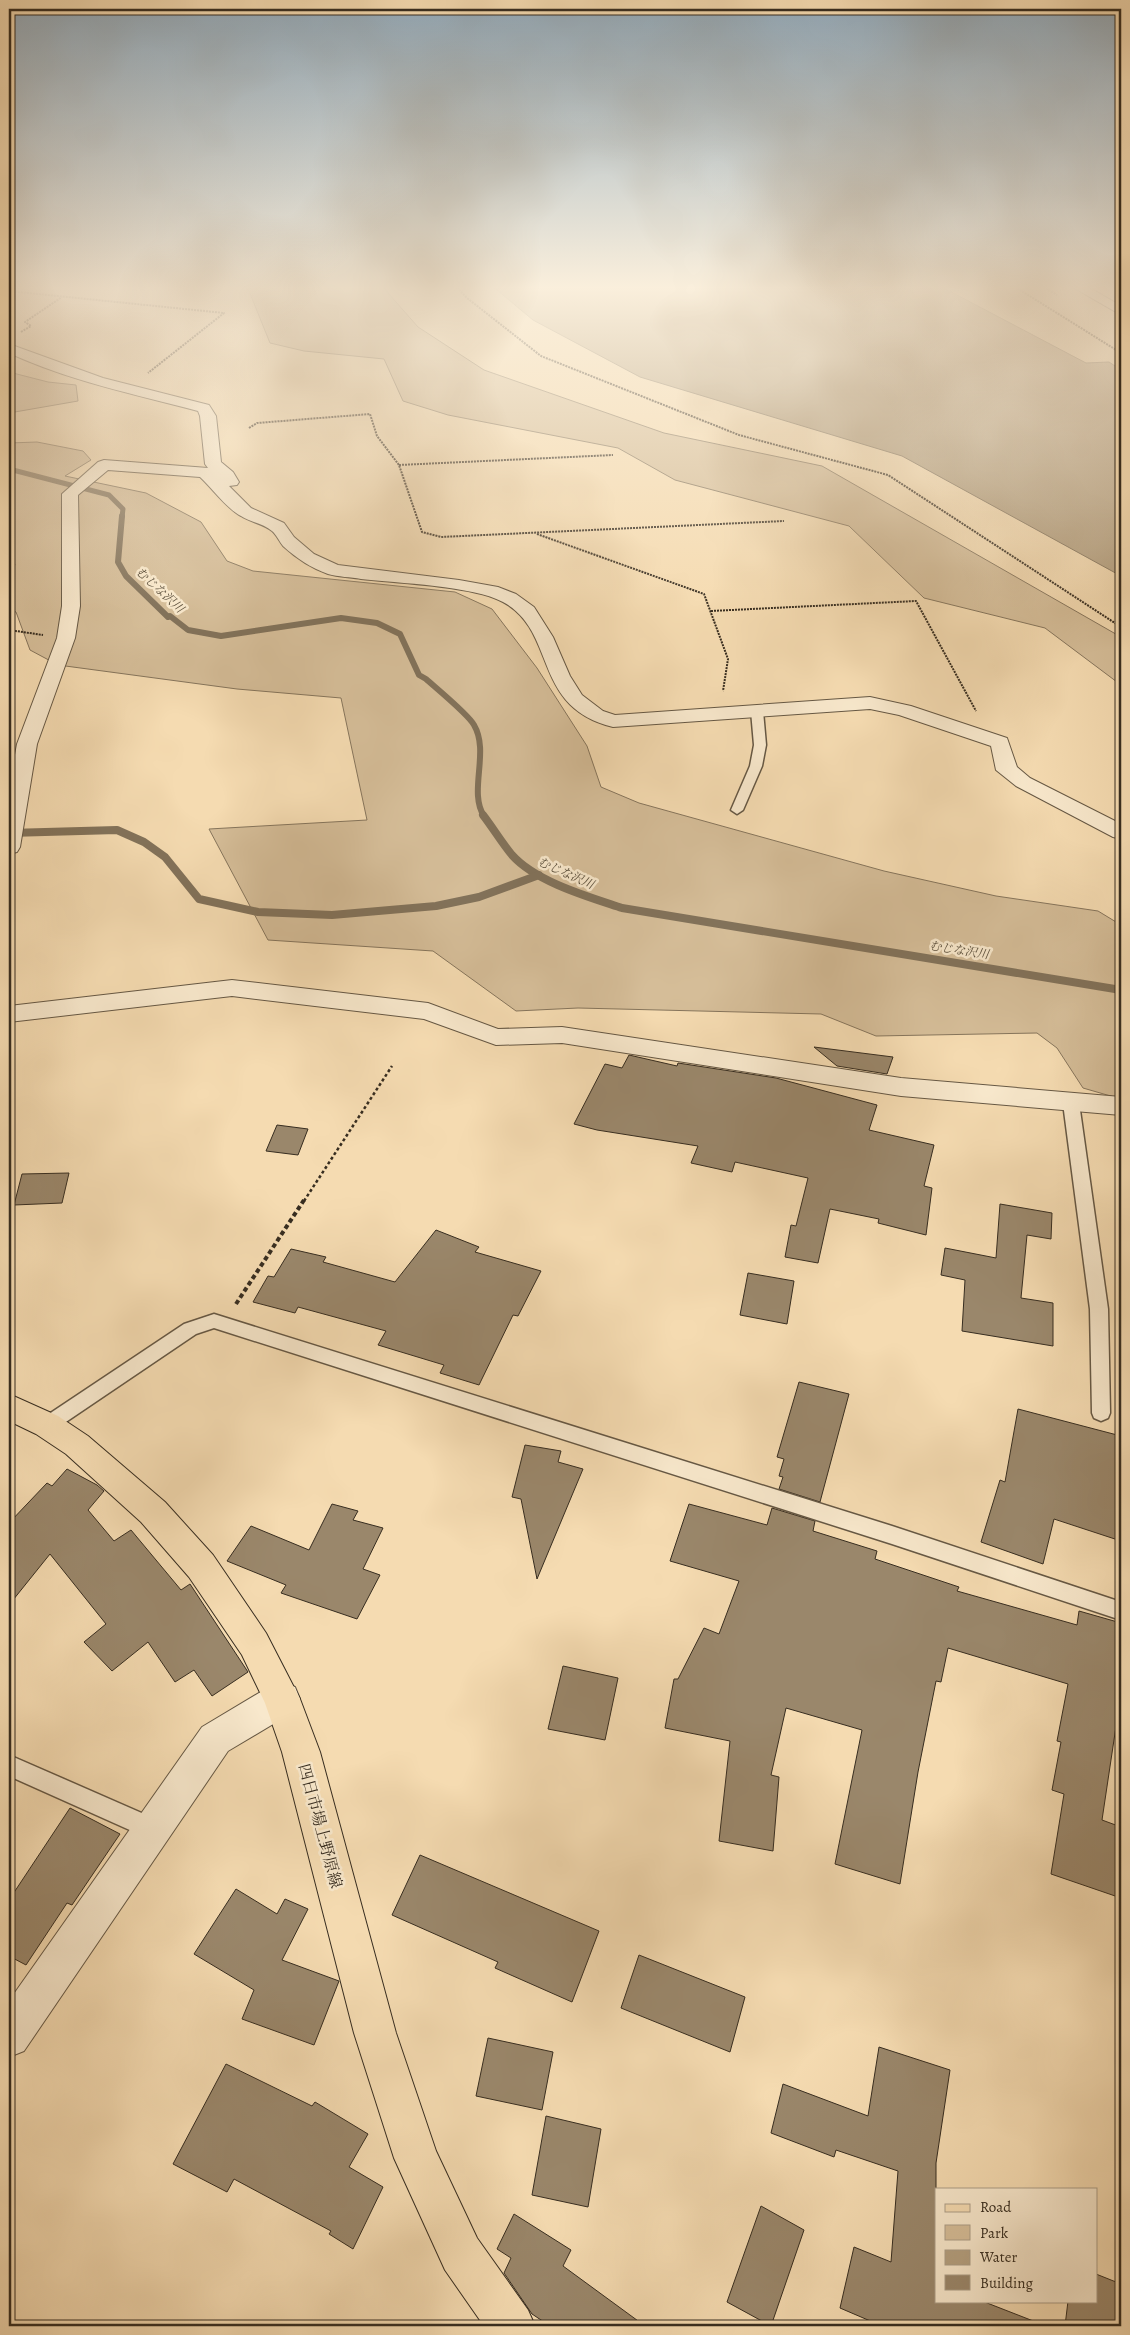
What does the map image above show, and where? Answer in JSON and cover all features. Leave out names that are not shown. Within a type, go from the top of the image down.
[{"type":"main road","name":"四日市場上野原線","points":[[9,1407],[47,1425],[77,1445],[106,1468],[154,1512],[201,1566],[254,1644],[282,1699],[301,1752],[375,2033],[416,2158],[461,2254],[512,2326]]},
{"type":"street","points":[[147,394],[178,400],[204,408],[208,416],[213,464],[227,475],[238,494],[236,502]]},
{"type":"street","points":[[9,847],[14,795],[27,744],[58,665],[66,638],[71,606],[76,488],[104,465],[205,472],[245,512],[278,527],[288,541],[308,558],[334,570],[459,585],[492,591],[510,598],[527,611],[544,637],[560,676],[574,699],[596,714],[613,721],[870,703],[904,710],[1000,742],[1008,770],[1023,782],[1121,832]]},
{"type":"street","points":[[9,1014],[232,988],[428,1011],[496,1037],[562,1035],[644,1046],[901,1087],[1121,1106]]},
{"type":"street","points":[[9,2036],[215,1739],[282,1699]]},
{"type":"lane","points":[[737,810],[756,766],[760,745],[757,711]]},
{"type":"lane","points":[[1071,1103],[1099,1309],[1101,1414]]},
{"type":"lane","points":[[47,1425],[190,1329],[214,1321],[882,1532],[1121,1610]]},
{"type":"lane","points":[[9,1765],[152,1829]]},
{"type":"path","points":[[636,394],[739,435],[888,475],[1121,628]]},
{"type":"path","points":[[249,428],[258,423],[370,414],[378,436],[399,464],[422,532],[441,537],[784,521]]},
{"type":"path","points":[[399,464],[613,455]]},
{"type":"path","points":[[534,533],[704,594],[728,659],[720,714]]},
{"type":"path","points":[[711,611],[916,601],[992,740]]},
{"type":"path","points":[[9,630],[66,638]]},
{"type":"path","points":[[223,1324],[392,1066]]},
{"type":"green space","points":[[9,394],[77,394],[78,401],[9,413]]},
{"type":"green space","points":[[400,394],[552,394],[664,433],[822,466],[1121,637],[1121,685],[1045,628],[924,598],[849,526],[675,480],[618,448],[448,415],[403,401]]},
{"type":"green space","points":[[37,442],[83,451],[91,460],[65,476],[146,493],[201,522],[227,561],[253,571],[455,592],[492,609],[537,668],[587,746],[601,787],[639,803],[884,871],[996,896],[1098,911],[1121,925],[1121,1099],[1083,1088],[1057,1048],[1037,1033],[876,1036],[821,1014],[578,1008],[516,1011],[433,951],[268,940],[209,829],[367,820],[341,698],[237,689],[58,665],[30,650],[16,612],[9,609],[9,572],[15,565],[9,546],[9,443]]},
{"type":"water","points":[[696,394],[1121,394],[1121,576],[902,456]]},
{"type":"building","points":[[814,1047],[893,1057],[887,1074],[837,1066]]},
{"type":"building","points":[[629,1055],[677,1066],[678,1063],[776,1078],[877,1105],[869,1130],[934,1145],[924,1186],[932,1188],[926,1235],[878,1223],[879,1219],[830,1209],[818,1263],[785,1257],[791,1225],[796,1226],[808,1178],[735,1162],[732,1172],[691,1163],[698,1146],[597,1130],[574,1124],[605,1064],[622,1068]]},
{"type":"building","points":[[277,1125],[308,1129],[298,1155],[266,1151]]},
{"type":"building","points":[[69,1173],[62,1203],[14,1205],[22,1174]]},
{"type":"building","points":[[1000,1204],[1052,1213],[1051,1239],[1027,1235],[1021,1298],[1053,1303],[1053,1346],[962,1331],[965,1280],[941,1275],[945,1248],[996,1258]]},
{"type":"building","points":[[436,1230],[479,1247],[475,1252],[541,1271],[518,1316],[513,1315],[479,1385],[440,1373],[444,1365],[378,1345],[386,1331],[298,1307],[295,1313],[253,1302],[268,1276],[274,1277],[291,1249],[326,1257],[323,1262],[395,1282]]},
{"type":"building","points":[[748,1273],[794,1281],[787,1324],[740,1315]]},
{"type":"building","points":[[799,1382],[849,1394],[820,1502],[779,1489],[783,1477],[779,1476],[784,1459],[777,1457]]},
{"type":"building","points":[[1018,1409],[1121,1436],[1121,1541],[1054,1519],[1043,1564],[981,1542],[1000,1480],[1005,1482]]},
{"type":"building","points":[[525,1445],[561,1451],[558,1462],[583,1469],[537,1579],[521,1499],[512,1497]]},
{"type":"building","points":[[67,1469],[97,1485],[104,1491],[88,1510],[114,1541],[131,1530],[181,1590],[190,1584],[248,1672],[212,1696],[194,1670],[175,1682],[148,1642],[112,1671],[84,1642],[106,1624],[50,1554],[9,1605],[9,1523],[47,1483],[52,1486]]},
{"type":"building","points":[[332,1504],[358,1511],[353,1520],[383,1528],[363,1569],[380,1575],[357,1619],[281,1593],[286,1585],[227,1561],[251,1526],[309,1550]]},
{"type":"building","points":[[689,1504],[767,1525],[772,1508],[815,1521],[813,1531],[877,1551],[875,1559],[959,1587],[957,1591],[1077,1625],[1079,1611],[1121,1623],[1121,1693],[1102,1820],[1121,1827],[1121,1898],[1051,1874],[1064,1794],[1052,1790],[1061,1742],[1057,1741],[1068,1684],[948,1648],[941,1682],[936,1681],[918,1772],[900,1884],[835,1864],[862,1730],[786,1708],[771,1775],[779,1777],[773,1851],[719,1841],[730,1741],[665,1728],[674,1679],[678,1679],[704,1628],[719,1634],[739,1581],[670,1561]]},
{"type":"building","points":[[563,1666],[618,1678],[605,1740],[548,1729]]},
{"type":"building","points":[[70,1808],[120,1834],[72,1905],[67,1903],[26,1965],[9,1956],[9,1900]]},
{"type":"building","points":[[420,1855],[599,1931],[572,2002],[495,1968],[498,1962],[392,1915]]},
{"type":"building","points":[[236,1889],[277,1914],[285,1899],[308,1909],[282,1960],[339,1981],[314,2045],[242,2019],[254,1990],[194,1954]]},
{"type":"building","points":[[639,1955],[745,1997],[730,2052],[621,2008]]},
{"type":"building","points":[[488,2038],[553,2052],[542,2110],[476,2096]]},
{"type":"building","points":[[879,2047],[950,2070],[936,2163],[935,2302],[985,2302],[1041,2324],[1041,2326],[882,2326],[840,2308],[854,2247],[891,2262],[898,2171],[836,2150],[834,2157],[771,2133],[783,2084],[868,2116]]},
{"type":"building","points":[[226,2064],[312,2106],[315,2102],[368,2134],[349,2167],[383,2187],[353,2249],[329,2234],[331,2231],[234,2179],[227,2192],[173,2164]]},
{"type":"building","points":[[546,2116],[601,2129],[588,2207],[532,2195]]},
{"type":"building","points":[[761,2206],[804,2230],[771,2326],[727,2302]]},
{"type":"building","points":[[514,2214],[571,2250],[563,2266],[645,2326],[550,2326],[532,2314],[504,2273],[511,2258],[497,2249]]},
{"type":"building","points":[[1098,2275],[1121,2284],[1121,2326],[1065,2326],[1068,2302],[1098,2302]]},
{"type":"waterway","name":"むじな沢川","points":[[9,469],[109,495],[123,509],[122,517]]},
{"type":"waterway","name":"むじな沢川","points":[[122,516],[118,562],[126,576],[168,617],[170,616],[188,630],[221,636],[341,618],[377,623],[400,634],[419,675],[452,702],[474,725],[480,747],[478,795],[484,816]]},
{"type":"waterway","name":"むじな沢川","points":[[483,815],[512,855],[522,865],[539,875]]},
{"type":"waterway","points":[[9,833],[117,830],[144,842],[165,857],[199,899],[258,912],[332,915],[436,906],[479,897],[539,875]]},
{"type":"waterway","name":"むじな沢川","points":[[539,875],[564,888],[622,908],[1121,990]]}]
